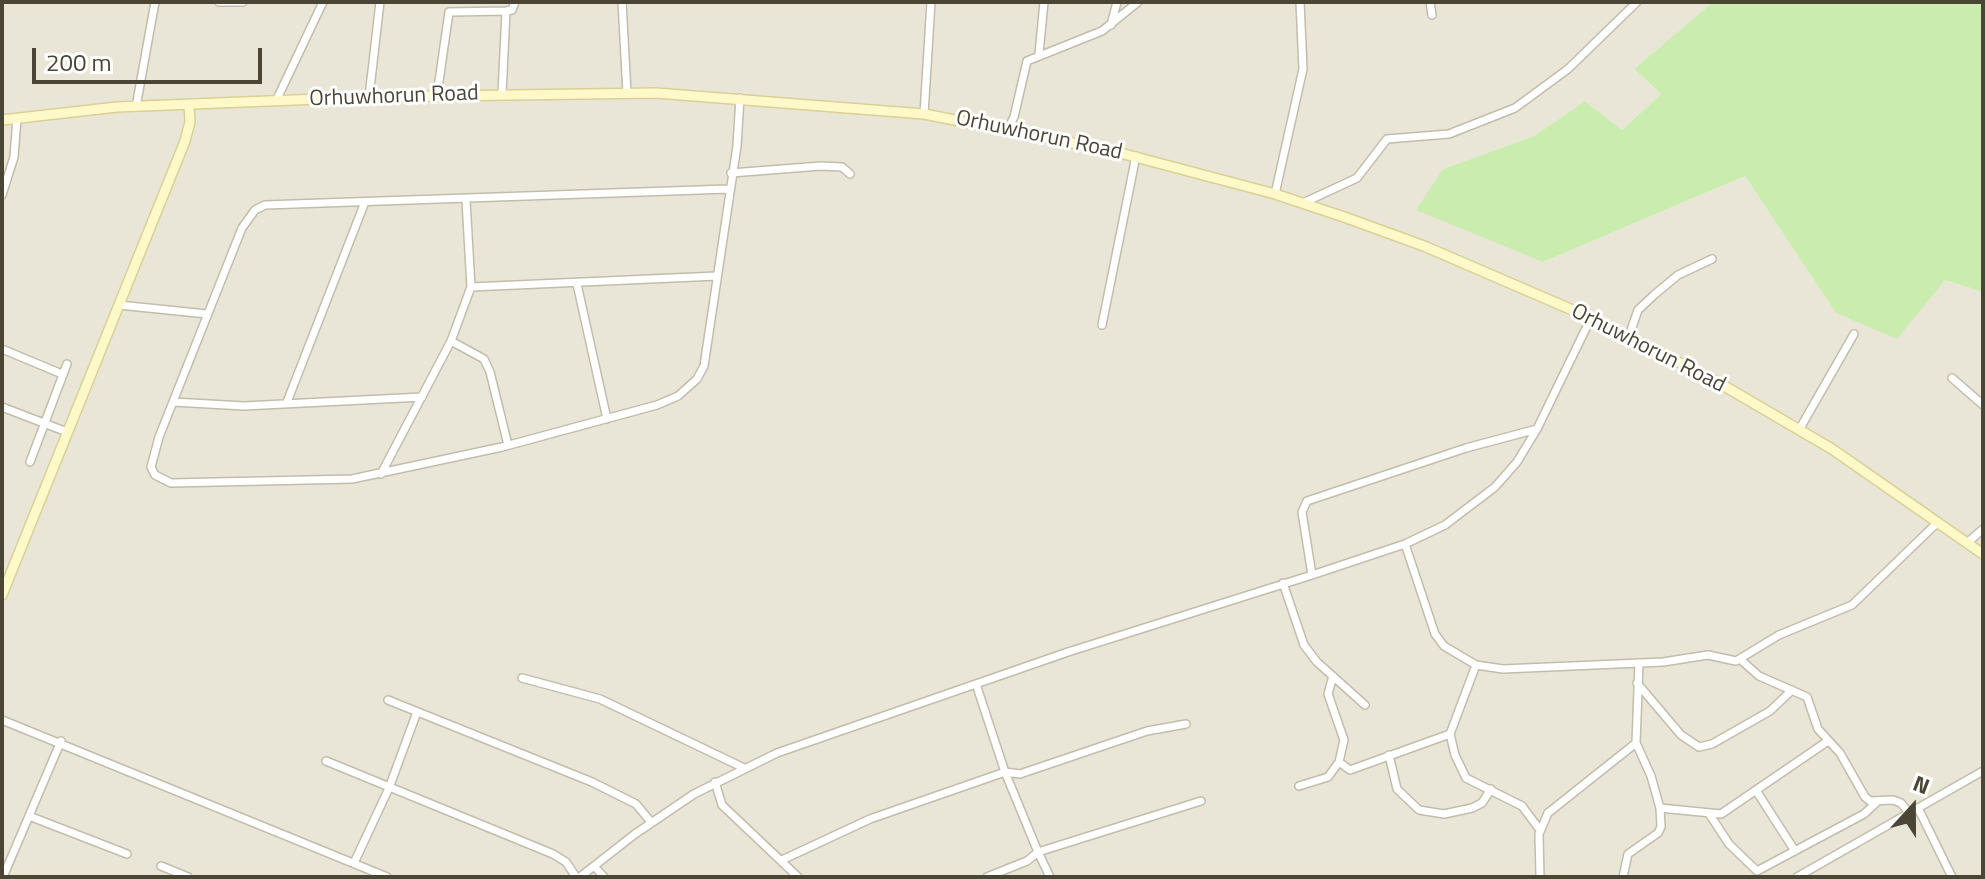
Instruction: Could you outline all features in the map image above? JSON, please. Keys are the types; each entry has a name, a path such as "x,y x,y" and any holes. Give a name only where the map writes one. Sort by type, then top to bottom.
{"street":[{"path":"136,107 155,2"},
{"path":"219,2 243,2"},
{"path":"276,101 323,2"},
{"path":"369,97 380,2"},
{"path":"437,95 449,12 506,11 512,10 515,2"},
{"path":"622,2 627,93"},
{"path":"924,114 931,2"},
{"path":"1039,54 1044,2"},
{"path":"1111,25 1117,2"},
{"path":"1008,129 1014,117 1024,67 1039,54 1111,25 1138,2"},
{"path":"1275,194 1303,69 1300,2"},
{"path":"1430,2 1432,15"},
{"path":"1303,203 1357,178 1387,139 1449,134 1515,108 1568,69 1637,2"},
{"path":"502,94 506,11"},
{"name":"Orhuwhorun Road","path":"2,120 136,107 437,95 627,93 740,98 924,114 1136,156 1275,194 1424,246 1591,318 1799,430 1983,554"},
{"path":"728,189 265,205 255,210 242,228 173,402 151,467 161,481 352,479 400,471 508,445 607,419 678,396 697,379 704,366 731,173 740,98"},
{"path":"2,595 185,141 190,122 189,105"},
{"path":"2,195 14,157 17,118"},
{"path":"1102,325 1136,156"},
{"path":"731,173 821,166 842,167 850,174"},
{"path":"381,474 451,341 471,287 466,200"},
{"path":"287,402 365,202"},
{"path":"1629,336 1638,310 1654,295 1678,275 1712,259"},
{"path":"471,287 717,276"},
{"path":"577,284 607,419"},
{"path":"119,305 207,314"},
{"path":"326,761 553,854 566,862 578,877 651,822 715,782 811,739 1405,544 1445,525 1495,487 1517,462 1537,429 1591,318"},
{"path":"1799,430 1854,334"},
{"path":"451,341 484,359 508,445"},
{"path":"2,349 62,374"},
{"path":"30,462 67,364"},
{"path":"1952,378 1983,405"},
{"path":"173,402 200,406 422,397"},
{"path":"2,407 67,432"},
{"path":"1312,575 1302,512 1307,501 1466,448 1537,429"},
{"path":"394,452 400,471"},
{"path":"1741,660 1779,635 1852,605 1938,522"},
{"path":"1967,543 1983,529"},
{"path":"1405,544 1435,634 1444,646 1476,665 1503,669 1639,663 1708,655 1741,660 1759,676 1792,690 1812,703 1814,721 1840,753 1865,797 1901,803 1909,813"},
{"path":"1283,583 1304,645 1365,705"},
{"path":"1623,877 1628,854 1660,830 1660,808 1636,743 1639,663"},
{"path":"1476,665 1450,734 1466,778 1522,806 1540,830"},
{"path":"1299,786 1328,777 1339,762 1344,740 1328,694 1333,676"},
{"path":"522,678 600,699 744,768"},
{"path":"1637,683 1681,735 1699,747 1712,744 1770,711 1792,690"},
{"path":"976,684 1005,772 1050,877"},
{"path":"388,700 592,782 636,804 651,822"},
{"path":"354,863 389,788 417,712"},
{"path":"2,720 61,741 387,877"},
{"path":"782,860 794,851 870,819 1005,772 1020,774 1147,731 1186,724"},
{"path":"1339,762 1350,770 1450,734"},
{"path":"3,877 61,741"},
{"path":"1660,808 1687,808 1710,815 1721,814 1828,741"},
{"path":"1540,877 1540,830 1548,813 1562,798 1636,743"},
{"path":"1389,755 1397,789 1419,810 1444,814 1472,808 1482,803 1491,789"},
{"path":"1797,877 1983,771"},
{"path":"715,782 722,805 798,877"},
{"path":"1757,792 1795,851"},
{"path":"987,877 1027,861 1038,852 1201,801"},
{"path":"1710,815 1729,844 1757,871 1864,814 1878,801"},
{"path":"1918,808 1952,877"},
{"path":"29,816 127,854"},
{"path":"161,866 188,877"},
{"path":"594,866 604,877"}],"shaded area":[{"path":"2,2 1713,2 1634,69 1661,94 1622,130 1585,101 1534,136 1443,169 1543,262 1745,176 1836,313 1945,280 1983,292 1983,877 2,877"}],"green space":[{"path":"1713,2 1983,2 1983,292 1945,280 1897,339 1836,313 1745,176 1543,262 1416,210 1443,169 1534,136 1585,101 1622,130 1661,94 1634,69"}]}
